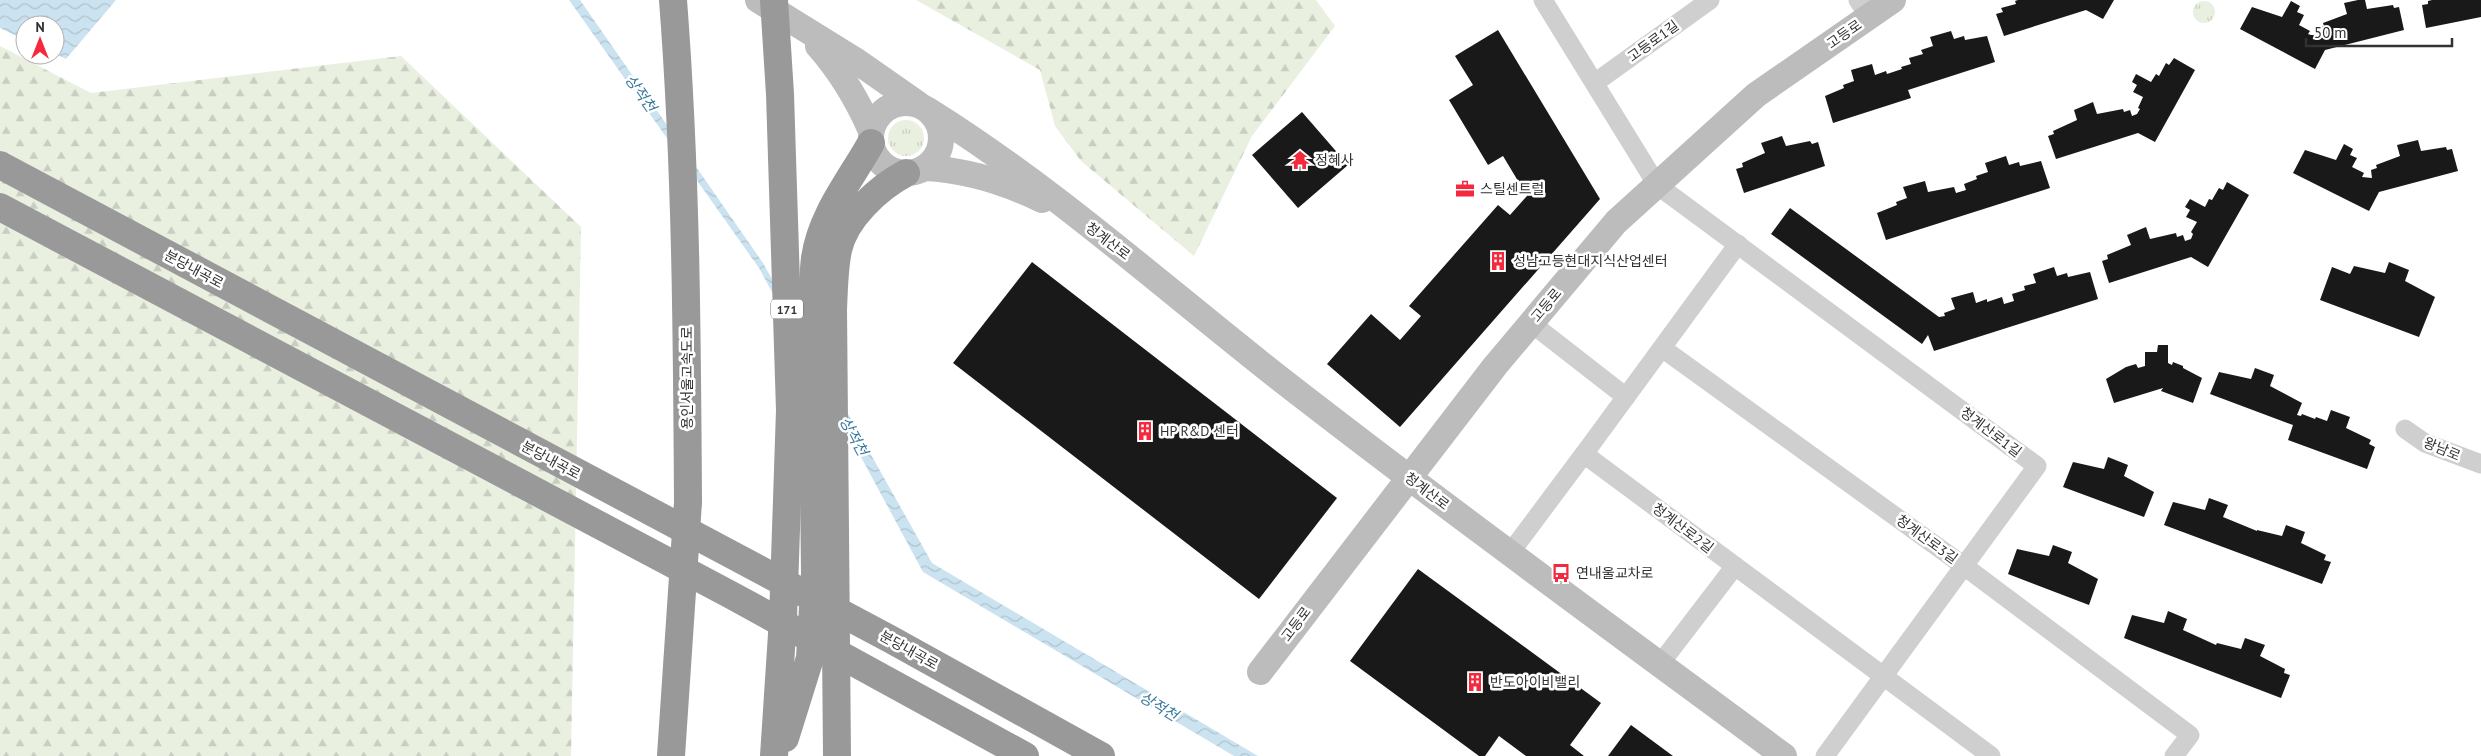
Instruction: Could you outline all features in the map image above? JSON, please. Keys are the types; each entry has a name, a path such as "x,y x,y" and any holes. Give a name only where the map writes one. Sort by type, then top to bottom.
{"highway":[{"name":"용인서울고속도로","path":"671,756 688,502 687,265 681,100 673,0"},
{"name":"171","path":"774,756 783,619 790,410 780,94 782,10"},
{"path":"837,756 822,309 815,257 832,208 871,137"},
{"name":"분당내곡로","path":"0,165 890,639 1101,756"},
{"path":"774,756 782,746 810,658 816,574 822,309 838,250 847,227 878,192 915,171"},
{"path":"0,207 731,595 1025,756"}],"main road":[{"name":"청계산로","path":"758,0 782,10 1033,180 1076,217 1171,289 1273,373 1407,477 1784,756"},
{"name":"고등로","path":"1260,672 1407,477 1531,323 1616,222 1756,95 1864,8 1893,0"},
{"name":"청계산로","path":"782,10 831,60 855,96 871,137"},
{"path":"906,102 923,107 938,124 942,140 934,161 915,171 890,169 883,164 873,151 871,137 876,120 884,110 894,105 906,102"},
{"name":"청계산로","path":"915,171 948,169 982,176 1037,198 1076,217"}],"street":[{"path":"1543,0 1596,82 1658,185"},
{"name":"고등로1길","path":"1596,82 1710,0"},
{"name":"청계산로1길","path":"1658,185 2037,466 1826,756"},
{"path":"1510,553 1738,244"},
{"path":"1531,323 1626,397"},
{"name":"청계산로3길","path":"1662,348 1964,566 2190,735 2174,756"},
{"name":"왕남로","path":"2405,429 2425,443 2481,464"},
{"name":"청계산로2길","path":"1584,454 1991,756"},
{"path":"1660,664 1734,566"}],"green space":[{"path":"916,0 1316,0 1335,26 1252,136 1194,256 1081,161 1055,126 1040,70"},
{"path":"2204,1 2214,8 2215,12 2208,22 2204,23 2194,16 2193,12 2200,2"},
{"path":"0,46 15,54 15,65 37,65 91,93 401,56 581,227 571,756 0,756"},
{"path":"906,120 918,126 924,138 918,150 906,156 894,150 888,138 894,126"}],"water":[{"path":"0,0 116,0 66,59 65,15 15,15 15,35 0,28"},
{"name":"상적천","path":"569,0 580,0 763,263 932,563 1258,756 1234,756 923,572 759,268"}],"building":[{"path":"2114,0 2103,19 2086,10 2004,36 1996,14 2003,12 2001,8 2016,4 2015,1"},
{"path":"2365,0 2367,9 2393,5 2394,8 2399,7 2404,30 2325,50 2315,69 2240,29 2252,7 2282,17 2291,1 2300,6 2297,12 2304,15 2299,25 2310,31 2308,34 2319,35 2317,27 2324,26 2323,23 2347,14 2344,3"},
{"path":"2481,0 2481,17 2426,28 2422,5 2428,4 2428,1"},
{"name":"성남고등현대지식산업센터","path":"1498,30 1600,199 1400,427 1327,364 1371,314 1400,340 1421,316 1409,306 1498,205 1510,215 1527,196 1503,156 1488,165 1449,100 1473,85 1455,56"},
{"path":"1951,31 1954,39 1964,36 1965,40 1987,36 1995,62 1908,90 1911,98 1833,123 1825,96 1844,88 1843,85 1854,81 1851,70 1872,64 1875,75 1886,71 1887,74 1902,69 1901,67 1911,64 1909,58 1923,54 1921,50 1933,46 1930,37"},
{"path":"2174,58 2195,70 2155,142 2138,133 2056,159 2048,136 2054,134 2053,131 2077,120 2074,110 2093,102 2097,114 2123,109 2124,112 2130,110 2132,116 2137,114 2143,97 2133,92 2137,85 2132,82 2136,74 2151,82 2156,74 2159,76 2166,63 2169,65"},
{"name":"정혜사","path":"1302,112 1348,165 1298,208 1252,155"},
{"path":"1782,136 1786,146 1810,141 1812,144 1818,142 1825,166 1744,193 1736,169 1743,167 1742,163 1765,153 1761,143"},
{"path":"2418,140 2421,151 2446,147 2447,150 2452,149 2458,171 2379,192 2369,211 2293,173 2305,150 2336,160 2344,144 2353,149 2350,155 2357,158 2352,167 2364,173 2362,177 2372,178 2371,170 2377,168 2376,165 2400,156 2397,145"},
{"path":"2006,156 2009,165 2019,162 2020,166 2041,161 2050,188 1886,240 1877,213 1897,205 1896,202 1907,198 1903,187 1925,181 1928,192 1954,187 1956,193 1966,190 1964,184 1977,179 1976,176 1988,172 1985,163"},
{"path":"2227,182 2249,195 2208,267 2191,257 2109,283 2102,261 2108,259 2107,255 2131,245 2127,235 2146,227 2150,239 2176,233 2177,237 2183,235 2185,241 2191,239 2193,234 2191,232 2197,222 2186,217 2190,210 2185,207 2190,199 2205,207 2209,199 2212,200 2219,188 2223,190"},
{"path":"1790,208 1939,317 1945,316 1944,313 1955,309 1951,298 1973,292 1976,303 2002,297 2004,304 2014,301 2012,294 2025,290 2024,286 2036,283 2033,274 2054,267 2057,276 2067,273 2068,277 2090,272 2098,299 1934,351 1928,335 1922,344 1771,234"},
{"name":"HP R&D 센터","path":"1032,262 1337,498 1259,599 953,363"},
{"path":"2389,262 2409,270 2405,281 2435,297 2419,337 2320,300 2332,267 2350,274 2354,266 2385,273"},
{"path":"2158,345 2168,345 2168,363 2172,365 2173,362 2183,366 2183,368 2202,378 2193,403 2161,391 2163,388 2114,403 2106,379 2126,367 2136,364 2138,368 2145,366 2145,352 2157,352"},
{"path":"2255,368 2274,375 2270,386 2302,403 2297,415 2301,416 2302,414 2327,421 2331,410 2350,417 2346,428 2371,440 2369,444 2375,447 2367,469 2288,440 2293,425 2210,394 2219,372 2251,379"},
{"path":"2108,457 2128,465 2124,476 2154,492 2144,517 2063,487 2073,462 2104,469"},
{"path":"2209,498 2228,505 2223,517 2257,531 2282,536 2286,525 2305,532 2301,543 2326,555 2324,560 2331,562 2322,584 2164,525 2173,502 2205,510"},
{"path":"2053,545 2072,552 2068,563 2098,579 2089,605 2008,574 2017,549 2049,556"},
{"name":"반도아이비밸리","path":"1418,569 1601,703 1570,745 1584,756 1526,756 1499,736 1485,756 1479,756 1350,661"},
{"path":"2168,611 2187,619 2183,630 2216,645 2217,643 2241,649 2245,638 2265,645 2260,656 2285,669 2284,673 2290,675 2281,698 2124,638 2132,615 2164,623"},
{"path":"1631,725 1673,756 1608,756"}],"place":[{"name":"정혜사","path":"1300,160"},
{"name":"스틸센트럴","path":"1465,189"},
{"name":"성남고등현대지식산업센터","path":"1498,261"},
{"name":"HP R&D 센터","path":"1145,431"},
{"name":"연내울교차로","path":"1561,573"},
{"name":"반도아이비밸리","path":"1475,682"}]}
